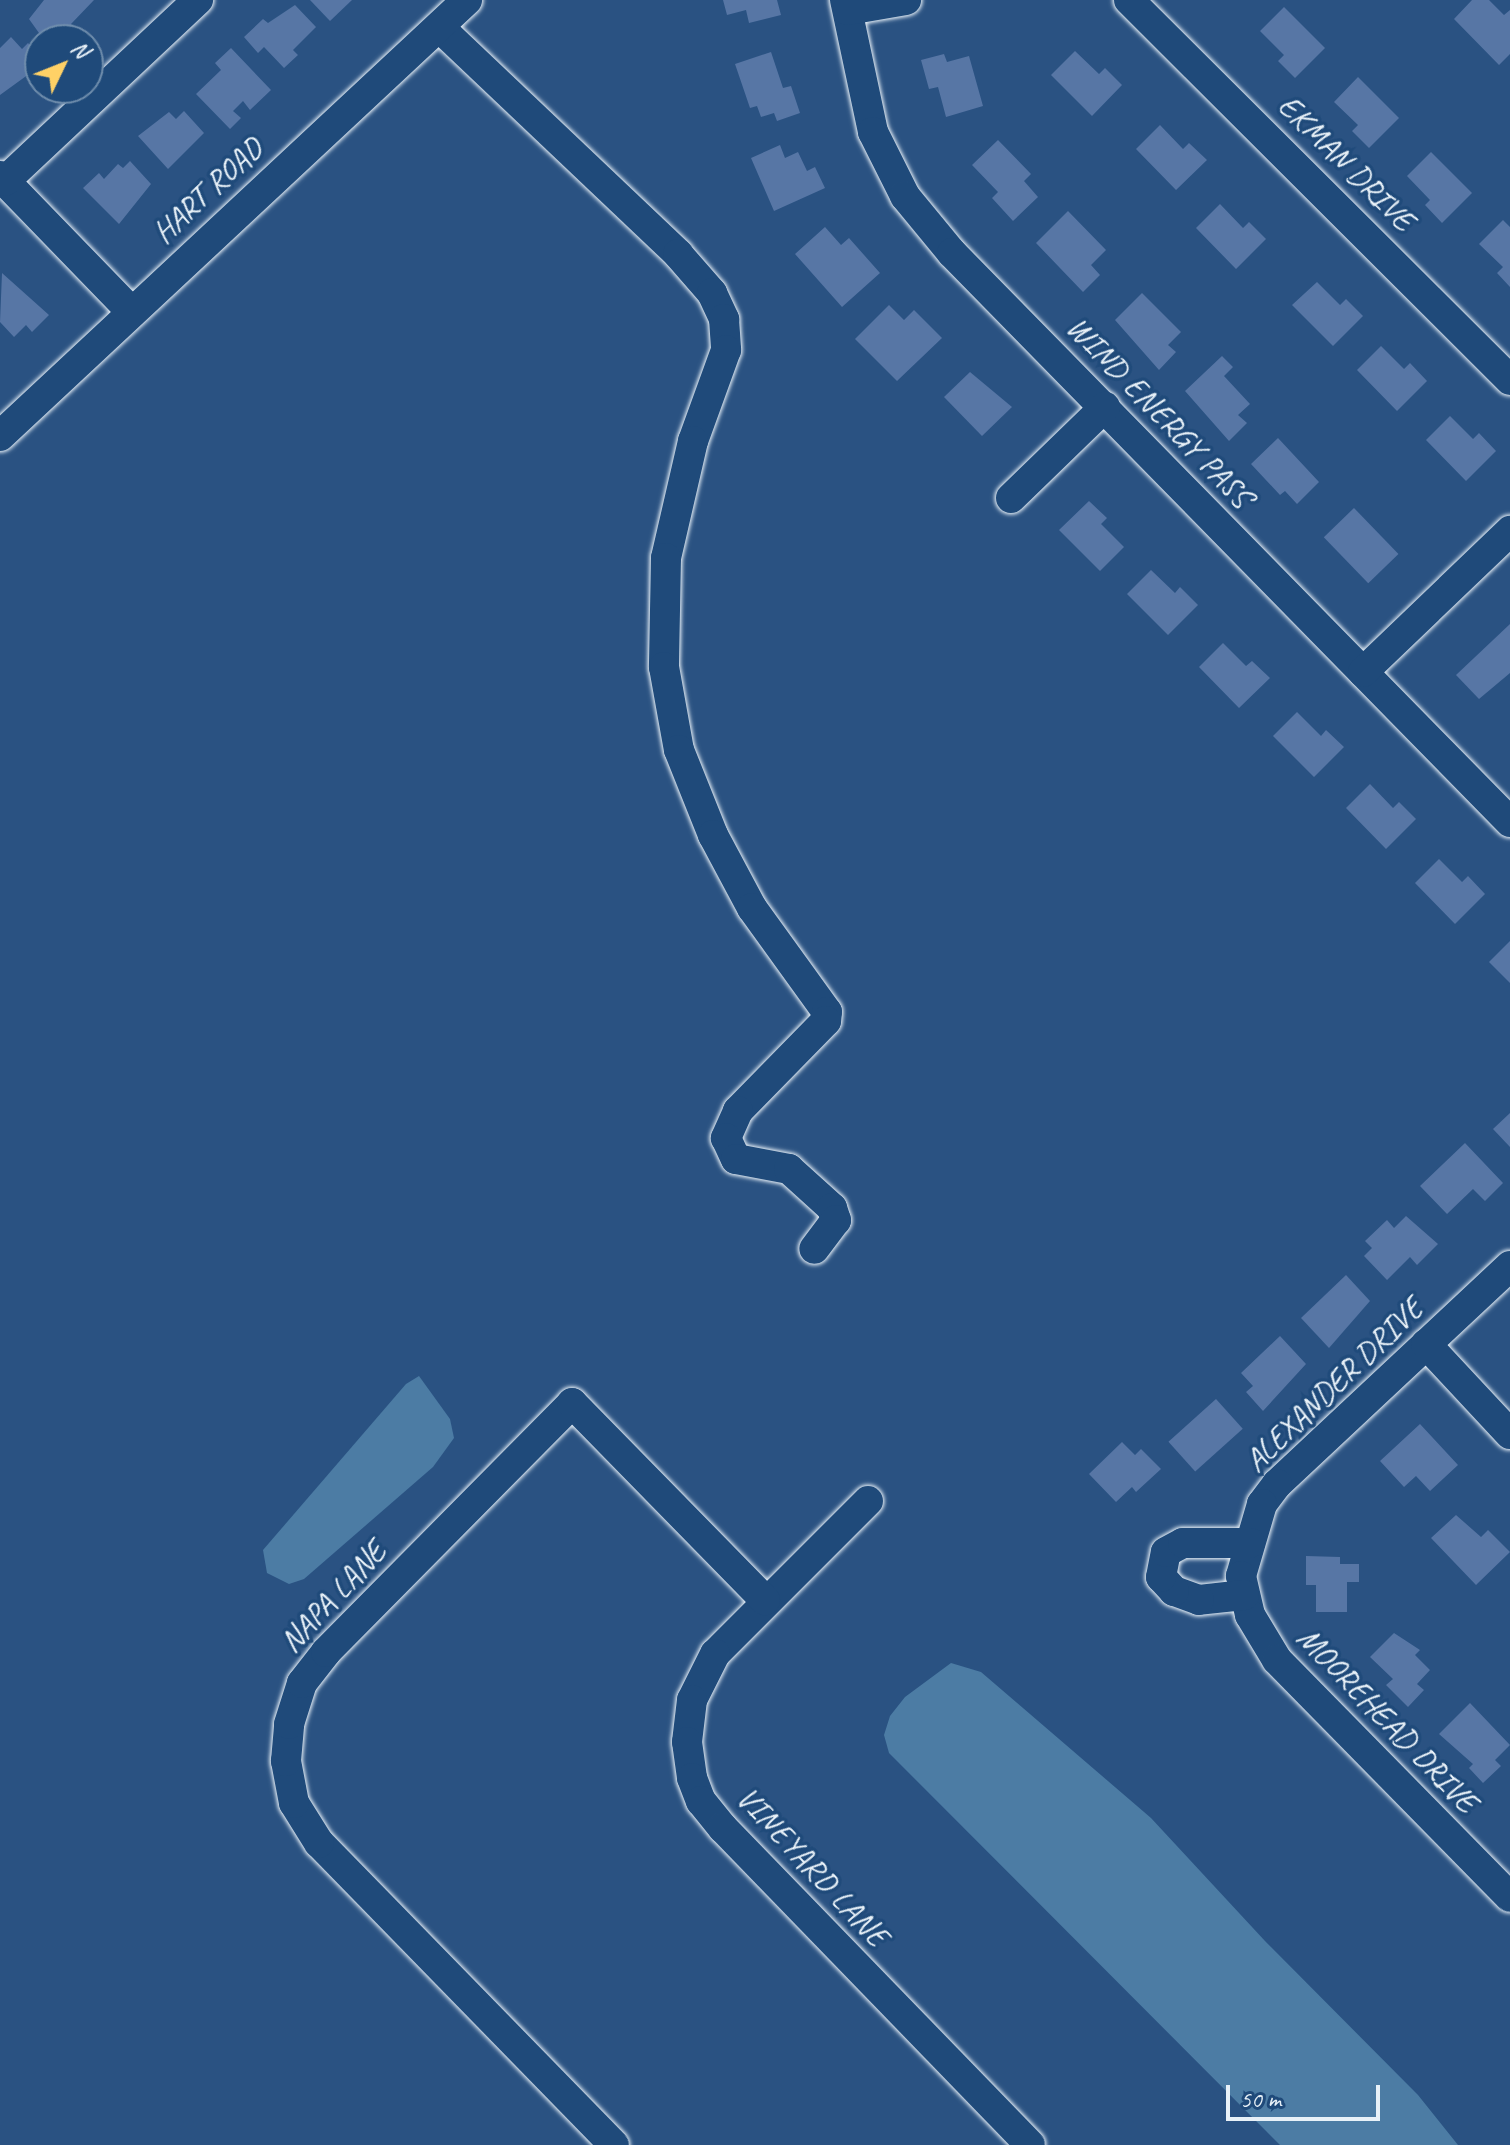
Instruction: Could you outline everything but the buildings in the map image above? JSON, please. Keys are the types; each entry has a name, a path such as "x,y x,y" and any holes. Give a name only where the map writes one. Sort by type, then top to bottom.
{"street":[{"path":"131,311 2,178 198,0"},
{"name":"HART ROAD","path":"0,436 467,0"},
{"path":"846,5 906,0"},
{"name":"EKMAN DRIVE","path":"1129,0 1510,380"},
{"name":"WIND ENERGY PASS","path":"846,5 873,132 905,196 952,253 1510,822"},
{"path":"439,27 678,254 712,293 724,319 726,350 693,441 666,558 664,667 679,750 713,835 752,908 827,1012 826,1021 738,1111 726,1138 736,1159 789,1169 832,1208 836,1220 814,1249"},
{"path":"1011,498 1105,407"},
{"path":"1363,672 1510,531"},
{"name":"ALEXANDER DRIVE","path":"1242,1586 1250,1543 1262,1504 1277,1484 1510,1266"},
{"path":"1426,1344 1510,1434"},
{"name":"NAPA LANE","path":"614,2145 319,1843 294,1803 286,1761 289,1724 302,1683 326,1652 572,1403 765,1600"},
{"name":"VINEYARD LANE","path":"868,1501 765,1600 715,1654 692,1700 687,1742 701,1801 1030,2145"},
{"path":"1242,1586 1199,1600 1174,1591 1161,1577 1166,1552 1183,1543 1250,1543"},
{"name":"MOOREHEAD DRIVE","path":"1242,1586 1261,1641 1306,1694 1510,1897"}],"water":[{"path":"419,1376 450,1419 454,1438 433,1467 304,1579 289,1584 267,1573 263,1550 406,1384"},
{"path":"951,1663 981,1672 1151,1818 1265,1941 1418,2095 1458,2145 1280,2145 889,1753 884,1735 890,1716 905,1697"}]}
